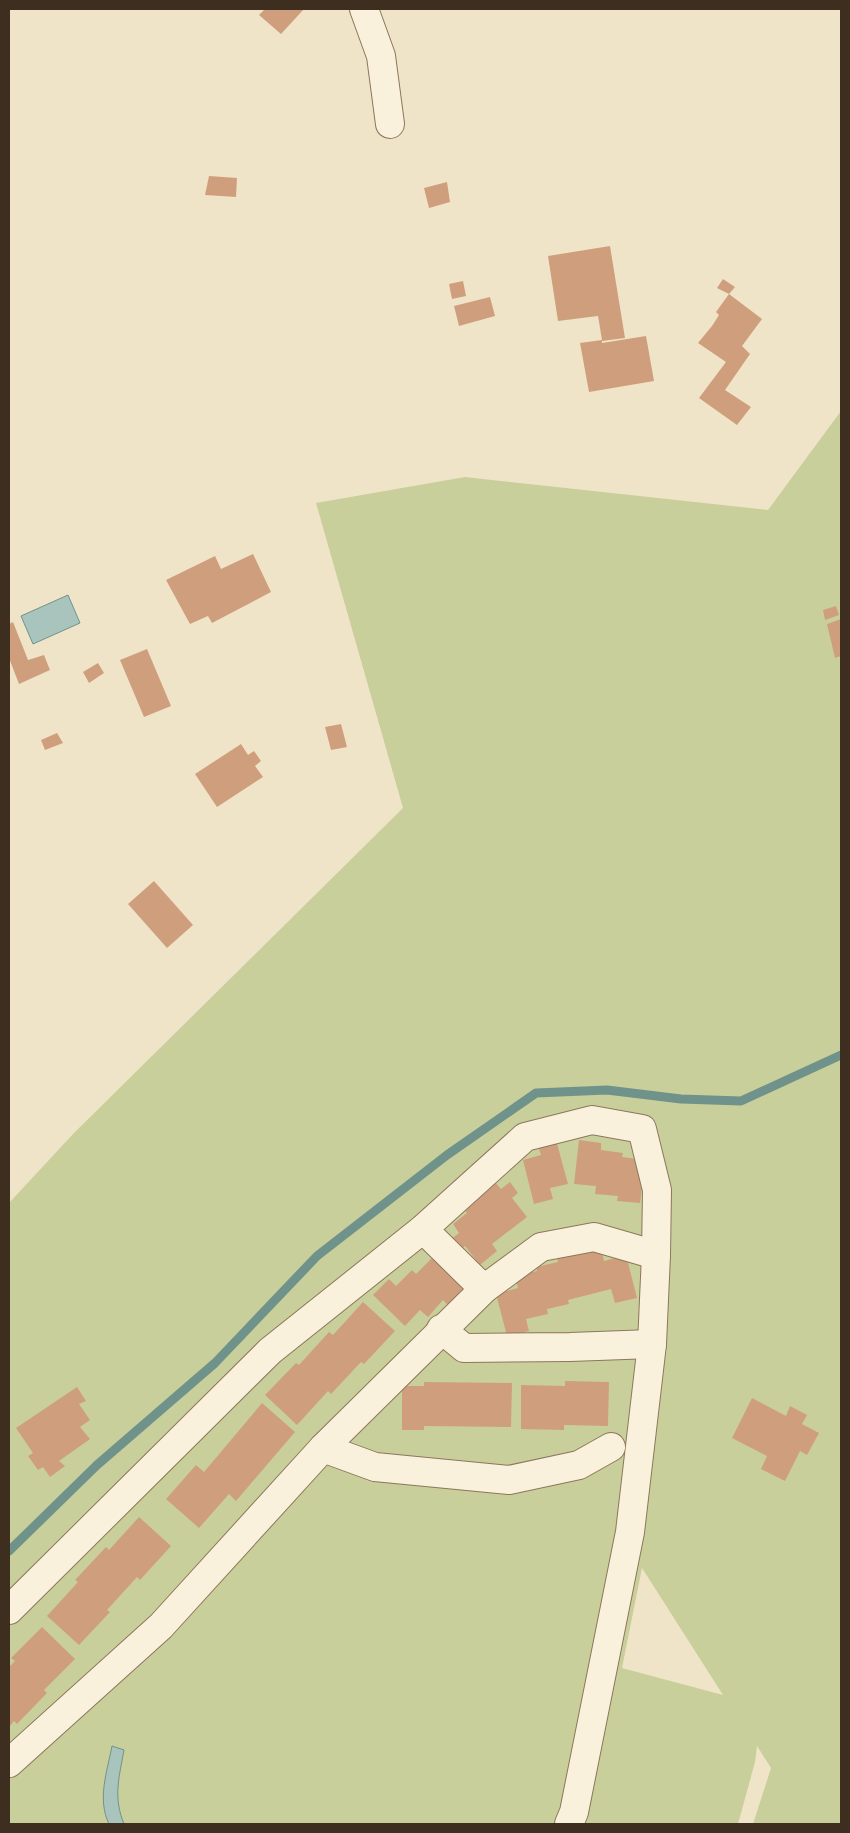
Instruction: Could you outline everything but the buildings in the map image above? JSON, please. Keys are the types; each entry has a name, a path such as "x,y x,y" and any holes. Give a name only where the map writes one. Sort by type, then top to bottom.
{"lane":[{"path":"364,9 381,56 390,124"},
{"path":"9,1610 270,1351 423,1229 525,1136 592,1120 642,1129 657,1190 652,1344 630,1532 574,1812 569,1824"},
{"path":"423,1229 484,1289"},
{"path":"9,1763 161,1626 323,1448 441,1329 484,1289 541,1247 550,1245 594,1237 656,1255"},
{"path":"441,1329 464,1348 652,1344"},
{"path":"323,1448 375,1467 508,1480 579,1465 611,1447"}],"green space":[{"path":"841,411 841,1824 753,1824 771,1768 757,1746 755,1762 738,1824 9,1824 9,1203 74,1133 403,808 316,503 465,477 768,510","holes":["642,1568 723,1695 622,1668"]}],"water":[{"path":"68,595 80,623 33,644 21,616"},
{"path":"112,1746 124,1750 118,1796 124,1824 109,1824 105,1815 104,1785"}],"waterway":[{"path":"9,1551 97,1465 215,1363 317,1256 447,1155 536,1093 607,1090 681,1099 741,1101 841,1055"}]}
